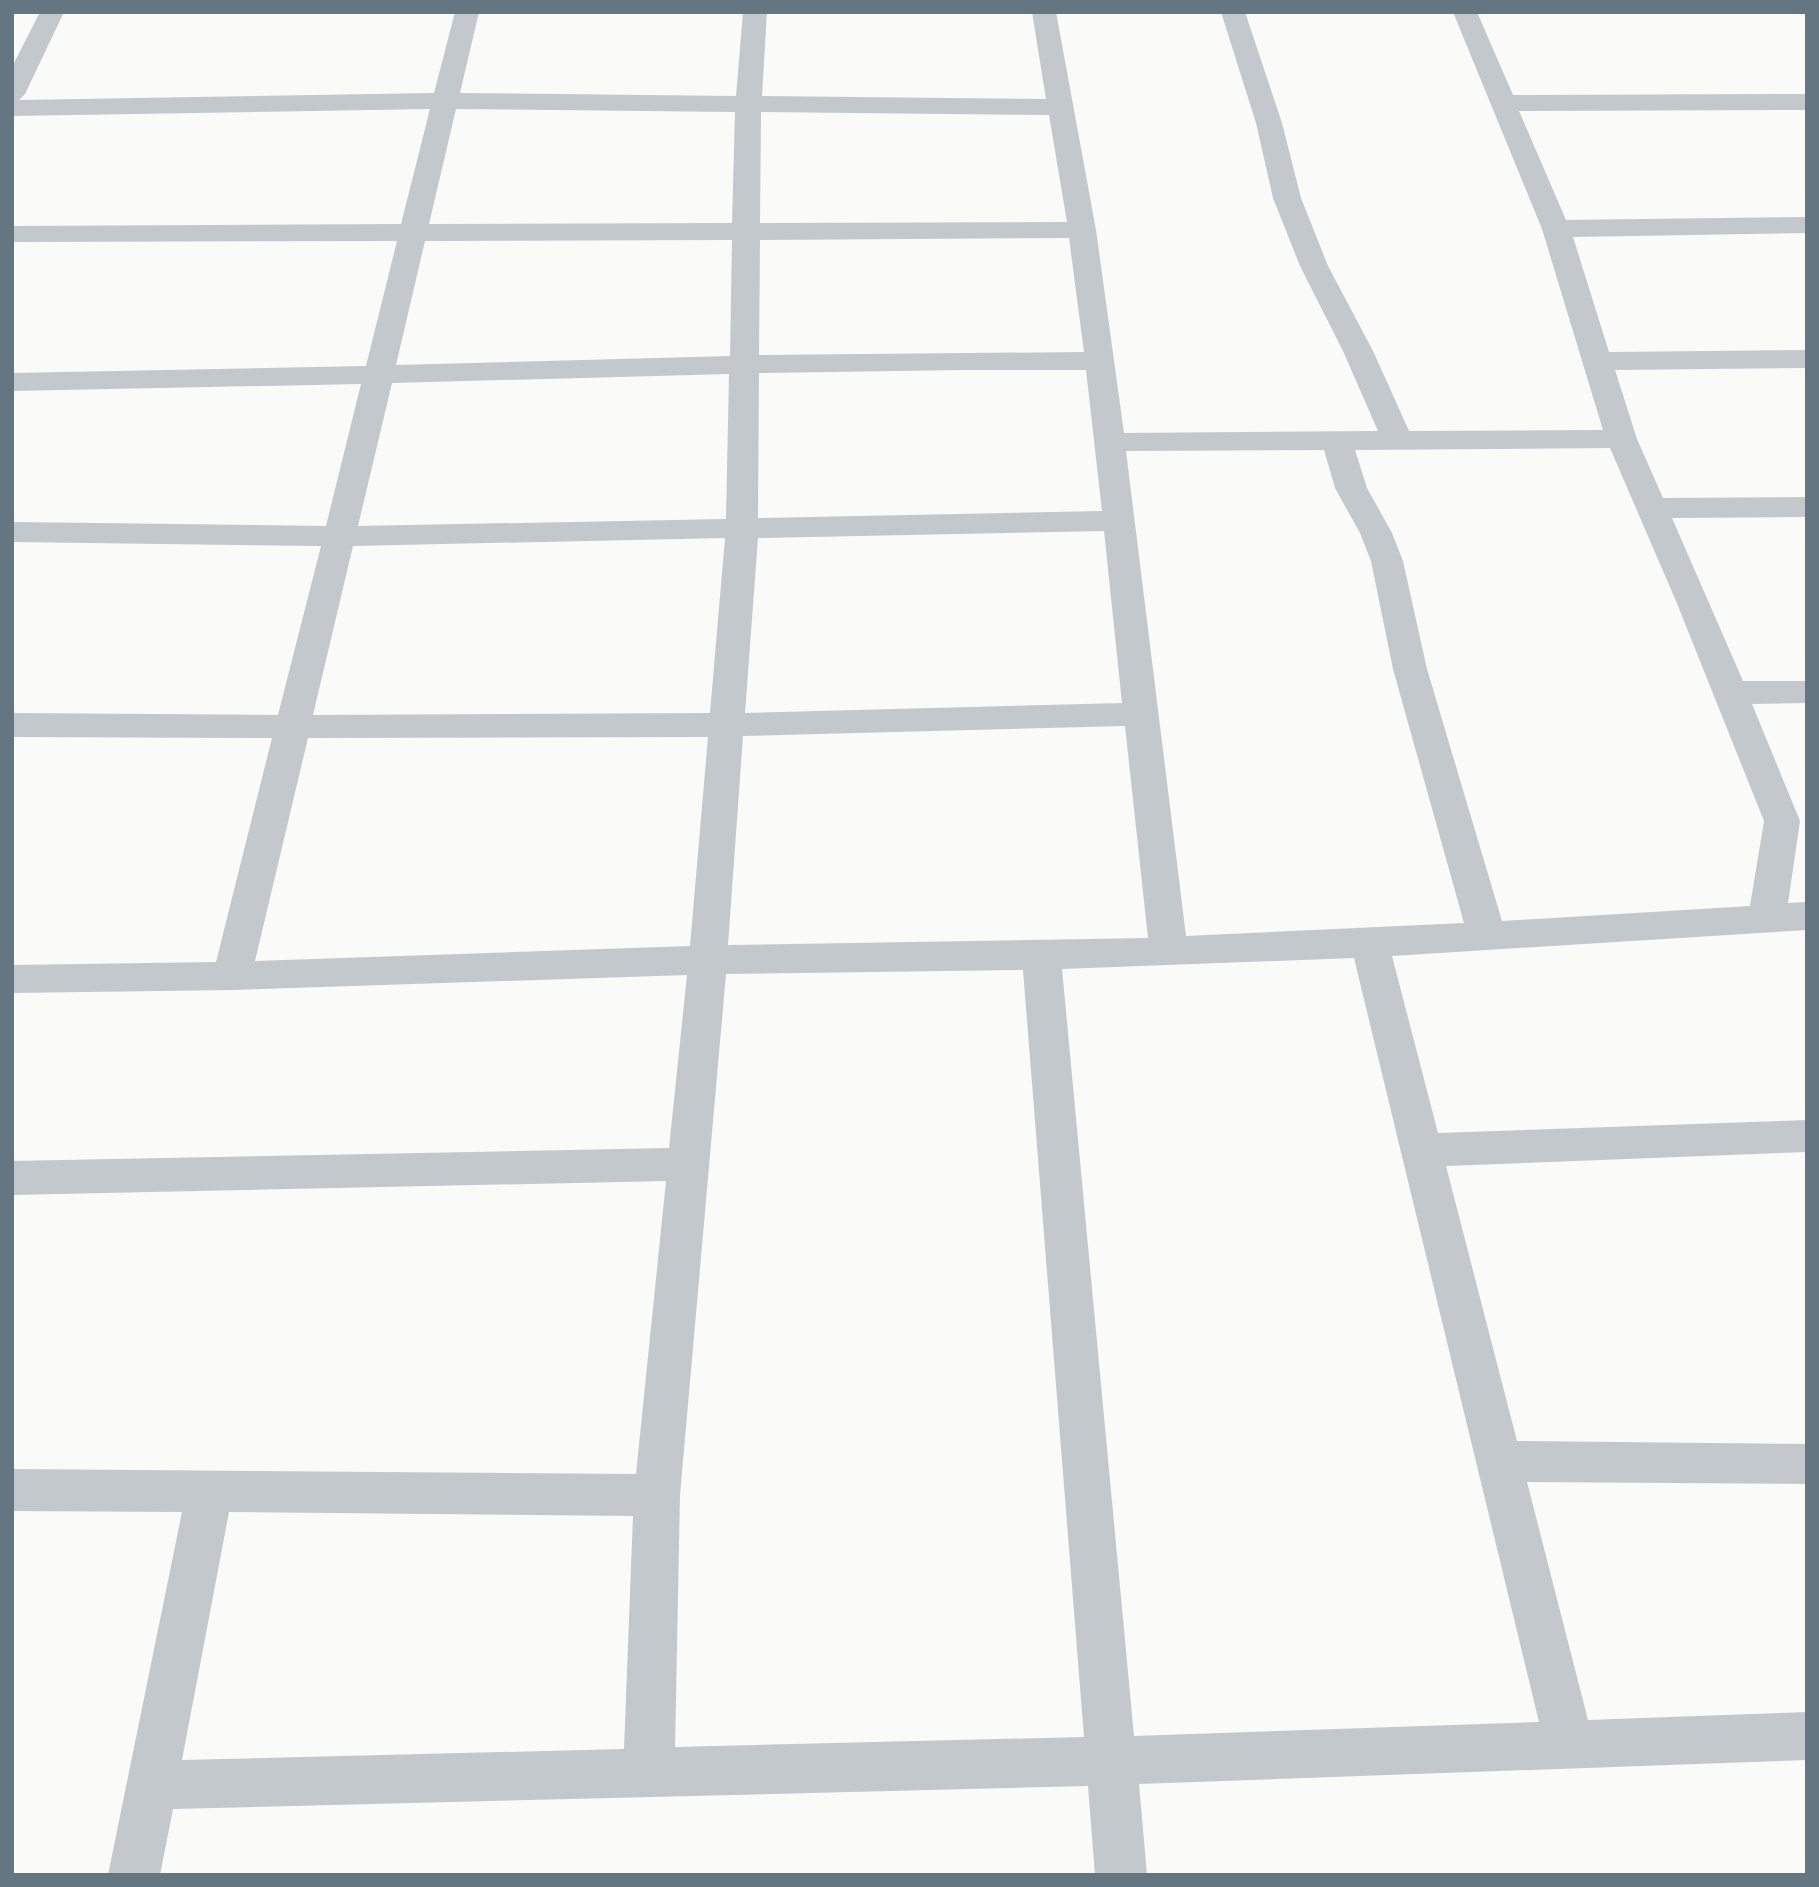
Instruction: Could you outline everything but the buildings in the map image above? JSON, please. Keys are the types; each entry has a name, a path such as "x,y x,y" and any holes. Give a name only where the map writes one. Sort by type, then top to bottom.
{"street":[{"path":"12,94 52,12"},
{"path":"232,976 337,536 467,12"},
{"path":"649,1772 657,1495 708,960 742,531 748,105 755,12"},
{"path":"1044,12 1082,230 1110,442 1139,714 1169,950"},
{"path":"1233,12 1269,123 1287,198 1305,243 1397,438"},
{"path":"1465,12 1556,229 1621,439 1730,693 1795,829 1767,918"},
{"path":"12,108 251,100 1060,107"},
{"path":"1502,103 1807,102"},
{"path":"1556,229 1807,225"},
{"path":"12,234 1082,230"},
{"path":"1595,360 1807,359"},
{"path":"12,382 377,375 746,362 1099,361"},
{"path":"1110,442 1397,438 1621,439"},
{"path":"1335,440 1351,488 1376,533 1387,561 1410,669 1487,935"},
{"path":"1650,508 1807,507"},
{"path":"12,532 337,536 742,531 1119,521"},
{"path":"1730,693 1807,692"},
{"path":"12,725 293,728 725,726 1139,714"},
{"path":"12,979 232,976 708,960 1041,956 1370,943 1807,916"},
{"path":"1370,943 1569,1743"},
{"path":"1041,956 1121,1875"},
{"path":"1423,1150 1807,1136"},
{"path":"12,1178 687,1164"},
{"path":"1500,1461 1807,1464"},
{"path":"12,1490 657,1495"},
{"path":"134,1875 154,1785 209,1493"},
{"path":"154,1785 1111,1761 1807,1736"}]}
